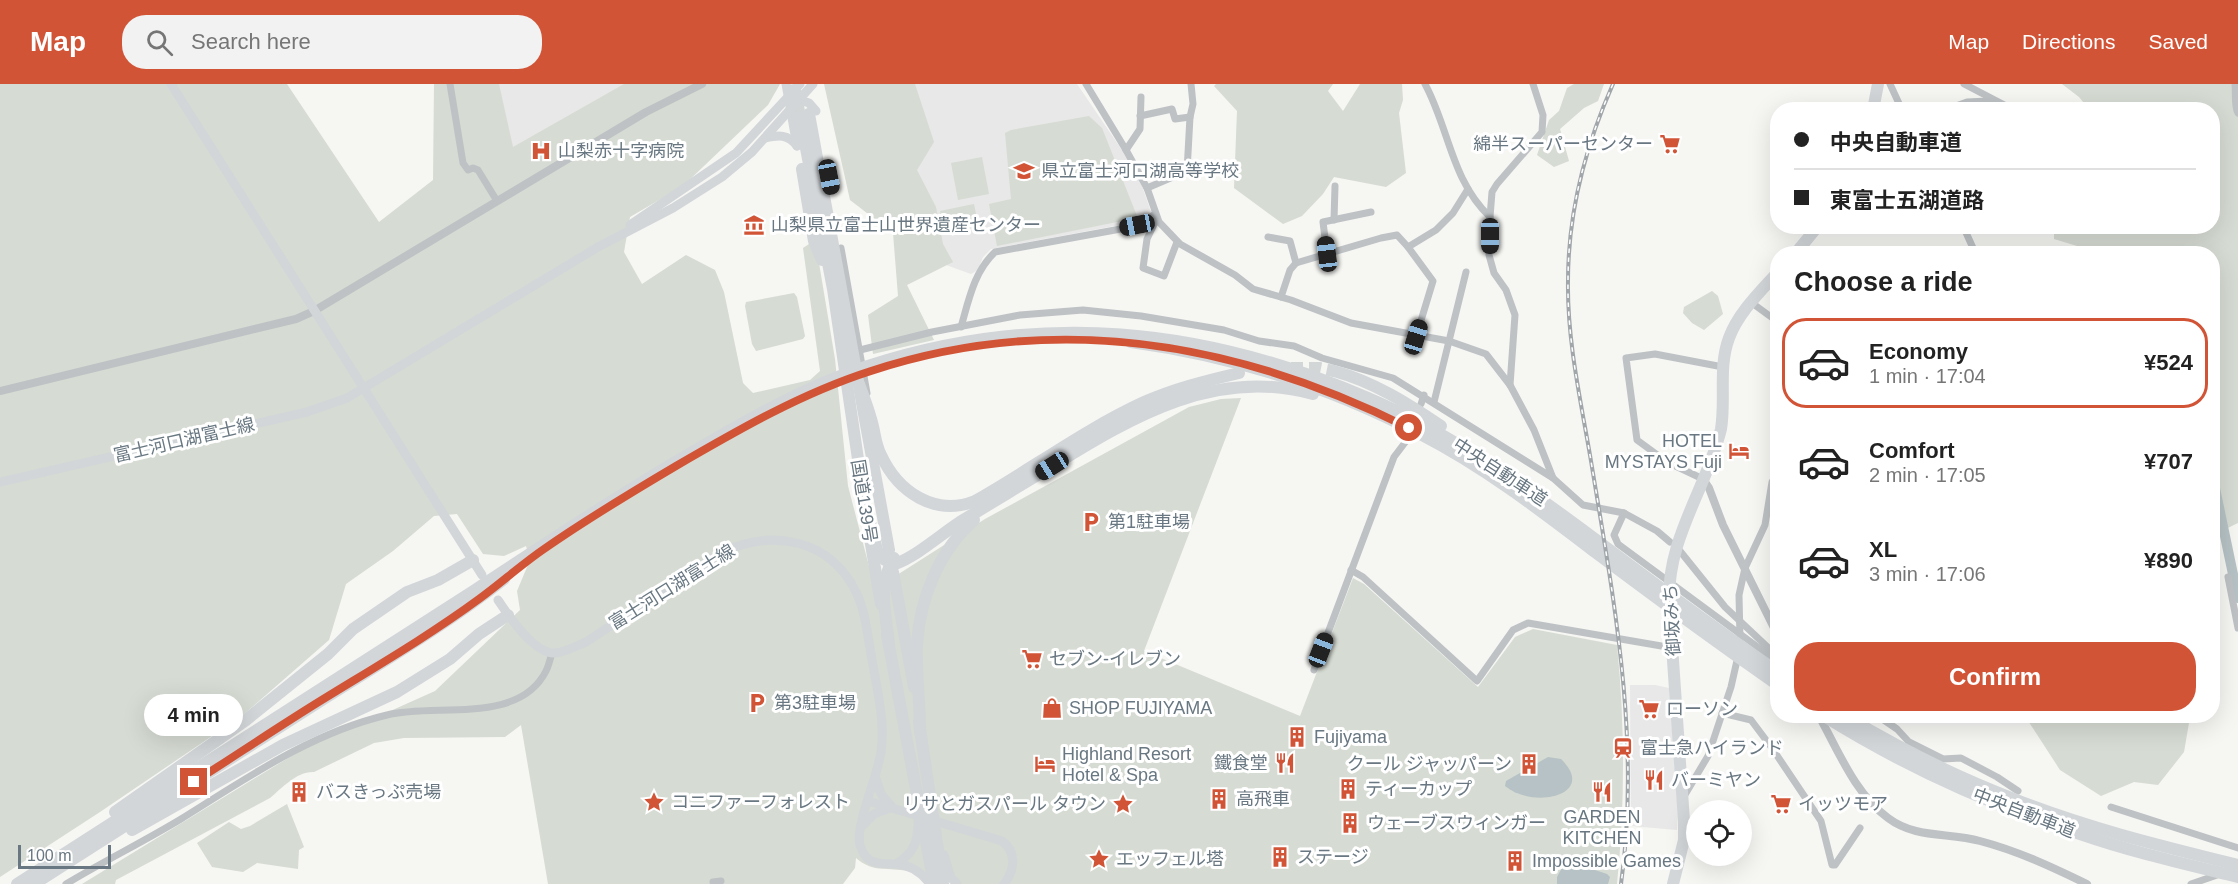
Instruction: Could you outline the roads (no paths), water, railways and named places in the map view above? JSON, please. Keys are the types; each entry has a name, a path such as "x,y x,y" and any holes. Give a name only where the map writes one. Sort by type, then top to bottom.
{"highway":[{"path":"1875,102 1878,84"},
{"path":"804,113 841,248 838,289"},
{"name":"国道139号","path":"804,113 859,384 920,732 943,884"},
{"path":"798,146 814,241 838,289"},
{"path":"1802,246 1811,234"},
{"name":"御坂みち","path":"1673,884 1684,840 1669,583 1675,546 1704,479 1721,429 1723,367 1729,338 1743,312 1770,282"},
{"name":"国道139号","path":"838,289 862,491 932,884"},
{"name":"中央自動車道","path":"403,643 480,598 546,547 620,500 730,434 840,380 867,369 964,343 1030,334 1110,333 1156,336 1239,352 1304,372 1400,412 1488,462 1770,666"},
{"name":"中央自動車道","path":"867,369 1003,341 1065,338 1127,341 1235,361 1275,373 1363,407 1424,436 1523,498 1770,679"},
{"path":"1334,371 1372,383 1405,402 1513,473 1560,512"},
{"path":"862,491 877,550 885,561 899,562 1112,418 1185,387 1239,373"},
{"path":"859,384 881,454 890,471 917,498 935,505 952,507 990,499 1134,419 1175,402 1221,390 1263,386 1300,390 1349,406 1424,436"},
{"path":"920,732 917,644 927,592 951,546 990,499"},
{"path":"33,879 93,828 246,720 328,654 353,629 407,592 438,580 473,560"},
{"path":"889,645 883,588 891,562"},
{"path":"95,845 111,842 283,745 397,692 450,659 479,634 508,615"},
{"path":"17,884 33,879 95,845 323,699 403,643"},
{"path":"33,879 403,643"},
{"name":"中央自動車道","path":"1850,723 1949,784 2034,819 2151,856 2238,877"},
{"name":"中央自動車道","path":"1852,723 1922,758 2010,797 2091,826 2237,866"}],"main road":[{"path":"171,84 482,574"},
{"path":"786,84 789,97 804,113"},
{"path":"798,146 812,85 799,84"},
{"name":"富士河口湖富士線","path":"0,482 307,412 347,398 598,247 731,158 755,135 799,84"},
{"name":"富士河口湖富士線","path":"598,247 673,208 718,180 742,161 765,138 804,113 799,99 812,85"},
{"path":"789,97 808,103 804,113"},
{"path":"765,138 788,137 798,146"},
{"name":"富士河口湖富士線","path":"552,653 568,650 586,642 732,548 759,540 772,539 800,543 824,555 844,572 862,607 882,719 881,751 859,839 865,855 872,861 880,865 896,864 918,872 932,884"},
{"path":"498,600 534,644 552,653"},
{"path":"920,732 934,793 943,853 951,878 957,884"},
{"path":"896,864 911,853 918,839 913,776"},
{"path":"876,777 881,794 892,807"},
{"path":"868,801 992,837 1007,845 1012,853 1013,863 1004,884"},
{"path":"861,828 874,814 892,807"}],"street":[{"path":"450,84 463,163 468,170 473,168 478,170 497,201"},
{"path":"674,84 676,95"},
{"path":"0,391 296,319 676,95 702,84"},
{"path":"1086,84 1147,188 1156,216 1177,242 1235,275 1253,289 1351,323 1416,337 1449,341 1486,354 1510,385 1534,430 1553,478"},
{"path":"1147,188 1187,171 1190,117 1193,104 1191,84"},
{"path":"1425,84 1440,118 1450,153 1478,206 1490,217"},
{"path":"1510,385 1515,315 1506,290 1494,273 1489,255 1490,217 1492,192 1497,183 1542,132 1543,115 1533,84"},
{"path":"1890,84 1898,102"},
{"path":"1964,84 1976,87 2002,102"},
{"path":"2235,84 2238,114"},
{"path":"1126,150 1140,129 1141,97"},
{"path":"1967,102 1988,102"},
{"path":"1140,116 1172,109 1175,119 1190,117"},
{"path":"1334,220 1335,186"},
{"path":"1408,247 1436,230 1453,213 1468,189"},
{"path":"1327,254 1323,222 1371,212"},
{"path":"1156,216 1148,239 1143,268 1164,276 1177,242"},
{"path":"961,327 973,283 985,267 986,261 995,252 1137,225 1156,216"},
{"path":"1281,297 1290,270 1296,263 1381,238 1397,236 1433,281 1416,337"},
{"path":"1268,237 1290,241 1296,263"},
{"path":"841,248 871,418"},
{"path":"1434,402 1466,272"},
{"path":"1752,303 1770,315"},
{"path":"860,350 1020,315 1083,309 1224,330 1259,340 1294,346 1322,358 1394,378 1553,478 1584,505 1624,513 1657,531 1670,542"},
{"path":"1723,367 1655,354 1626,358 1637,440 1667,462 1704,479 1770,620"},
{"path":"1420,404 1424,395"},
{"path":"1314,670 1394,457 1410,436"},
{"path":"1683,798 1708,756 1737,666 1741,621 1739,595 1745,568 1765,525 1770,495"},
{"path":"1624,513 1614,535 1618,544 1770,656"},
{"path":"1680,550 1725,607 1770,649"},
{"path":"1350,570 1363,577 1477,681 1513,630 1528,623 1673,648"},
{"path":"2228,577 2238,628"},
{"path":"66,884 276,760 338,729 390,714 505,704 531,690 546,671 552,653"},
{"path":"1722,713 1751,720 1772,748 1821,821 1832,865 1835,865 1860,828"},
{"path":"1823,723 1868,799 1887,818 1924,834 1952,836 1998,846 2027,856 2087,884"},
{"path":"1888,723 1909,742 1943,759 1961,758 2018,791"},
{"path":"2111,807 2238,848"},
{"path":"154,824 159,831"},
{"path":"2191,884 2237,866"}],"waterway":[{"path":"2220,512 2238,598"}],"tunnel":[{"path":"794,84 800,117"},
{"path":"1291,368 1319,368 1334,371"}],"railway":[{"path":"1613,84 1594,132 1580,180 1571,230 1568,304 1572,349 1608,566 1622,671 1628,777 1621,884"}],"place":[{"name":"綿半スーパーセンター","path":"1670,144"},
{"name":"山梨赤十字病院","path":"541,151"},
{"name":"県立富士河口湖高等学校","path":"1024,171"},
{"name":"山梨県立富士山世界遺産センター","path":"754,225"},
{"name":"HOTEL MYSTAYS Fuji","path":"1739,451"},
{"name":"第1駐車場","path":"1091,522"},
{"name":"セブン-イレブン","path":"1032,659"},
{"name":"第3駐車場","path":"757,703"},
{"name":"SHOP FUJIYAMA","path":"1052,708"},
{"name":"ローソン","path":"1649,709"},
{"name":"Fujiyama","path":"1297,737"},
{"name":"富士急ハイランド","path":"1623,748"},
{"name":"鐵食堂","path":"1285,763"},
{"name":"Highland Resort Hotel & Spa","path":"1045,764"},
{"name":"クール ジャッパーン","path":"1529,764"},
{"name":"バーミヤン","path":"1654,780"},
{"name":"ティーカップ","path":"1348,789"},
{"name":"バスきっぷ売場","path":"299,792"},
{"name":"GARDEN KITCHEN","path":"1602,792"},
{"name":"高飛車","path":"1219,799"},
{"name":"コニファーフォレスト","path":"654,802"},
{"name":"リサとガスパール タウン","path":"1123,804"},
{"name":"イッツモア","path":"1781,804"},
{"name":"ウェーブスウィンガー","path":"1350,823"},
{"name":"ステージ","path":"1280,857"},
{"name":"エッフェル塔","path":"1099,859"},
{"name":"Impossible Games","path":"1515,861"}]}
